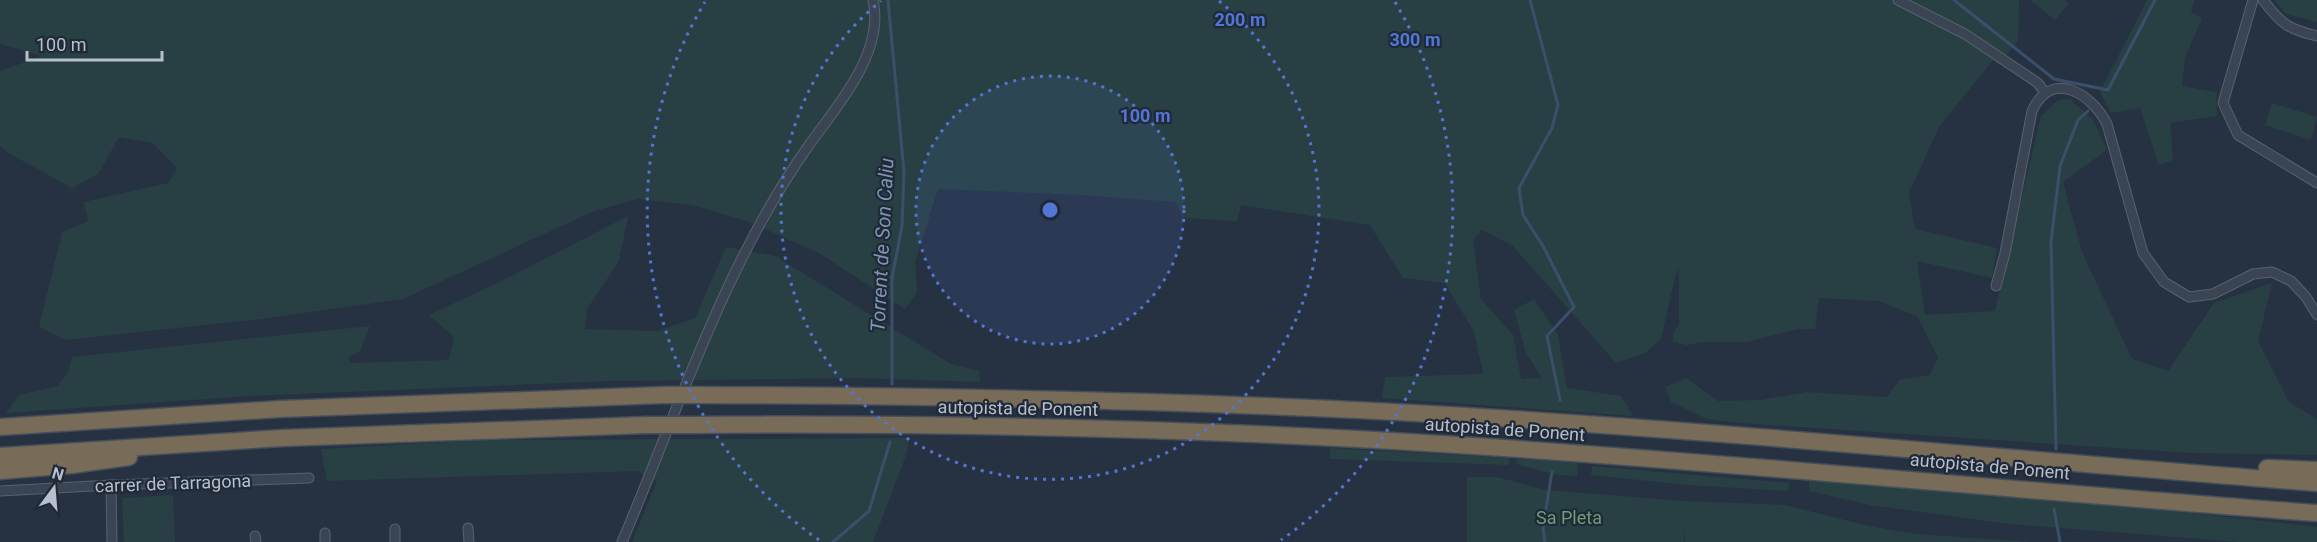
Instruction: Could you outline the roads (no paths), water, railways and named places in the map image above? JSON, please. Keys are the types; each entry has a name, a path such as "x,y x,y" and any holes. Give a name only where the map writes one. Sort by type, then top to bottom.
{"highway":[{"name":"autopista de Ponent","path":"0,427 280,409 664,395 692,390 1337,409 1656,429 2317,483"},
{"name":"autopista de Ponent","path":"348,435 688,424 1097,429 1386,441 1636,457 2317,513"},
{"path":"0,456 348,435"},
{"path":"0,471 72,465 168,452 289,445 348,435"},
{"path":"2172,471 2197,465 2317,470"},
{"path":"2299,511 2317,518"}],"street":[{"path":"622,542 692,390 744,254 780,188 860,70 874,38 873,0"},
{"path":"1898,0 1965,34 2038,83 2045,93"},
{"path":"2253,0 2223,103 2238,135 2317,183"},
{"path":"2263,0 2279,22 2302,33 2317,36"},
{"path":"1996,286 2005,253 2032,111 2037,101 2045,93 2055,89 2067,89 2080,93 2100,110 2107,124 2143,253 2164,282 2189,297 2213,294 2253,274 2272,272 2291,281 2306,297 2317,315"},
{"name":"carrer de Tarragona","path":"0,491 309,478"},
{"path":"111,485 111,542"},
{"path":"468,528 469,542"},
{"path":"395,529 395,542"}],"waterway":[{"name":"Torrent de Son Caliu","path":"888,0 904,172 902,226 892,278 892,384"},
{"path":"1530,0 1558,105 1552,128 1519,188 1523,215 1543,246 1574,307 1547,336 1560,400"},
{"path":"1954,0 2054,79 2108,90 2155,0"},
{"path":"2056,449 2051,242 2060,166 2078,120 2088,111"},
{"name":"Torrent de Son Caliu","path":"833,542 869,511 890,442"},
{"path":"1545,542 1543,527 1552,472"},
{"path":"2054,509 2060,542"}],"park label":[{"name":"Sa Pleta","path":"1569,517"}]}
